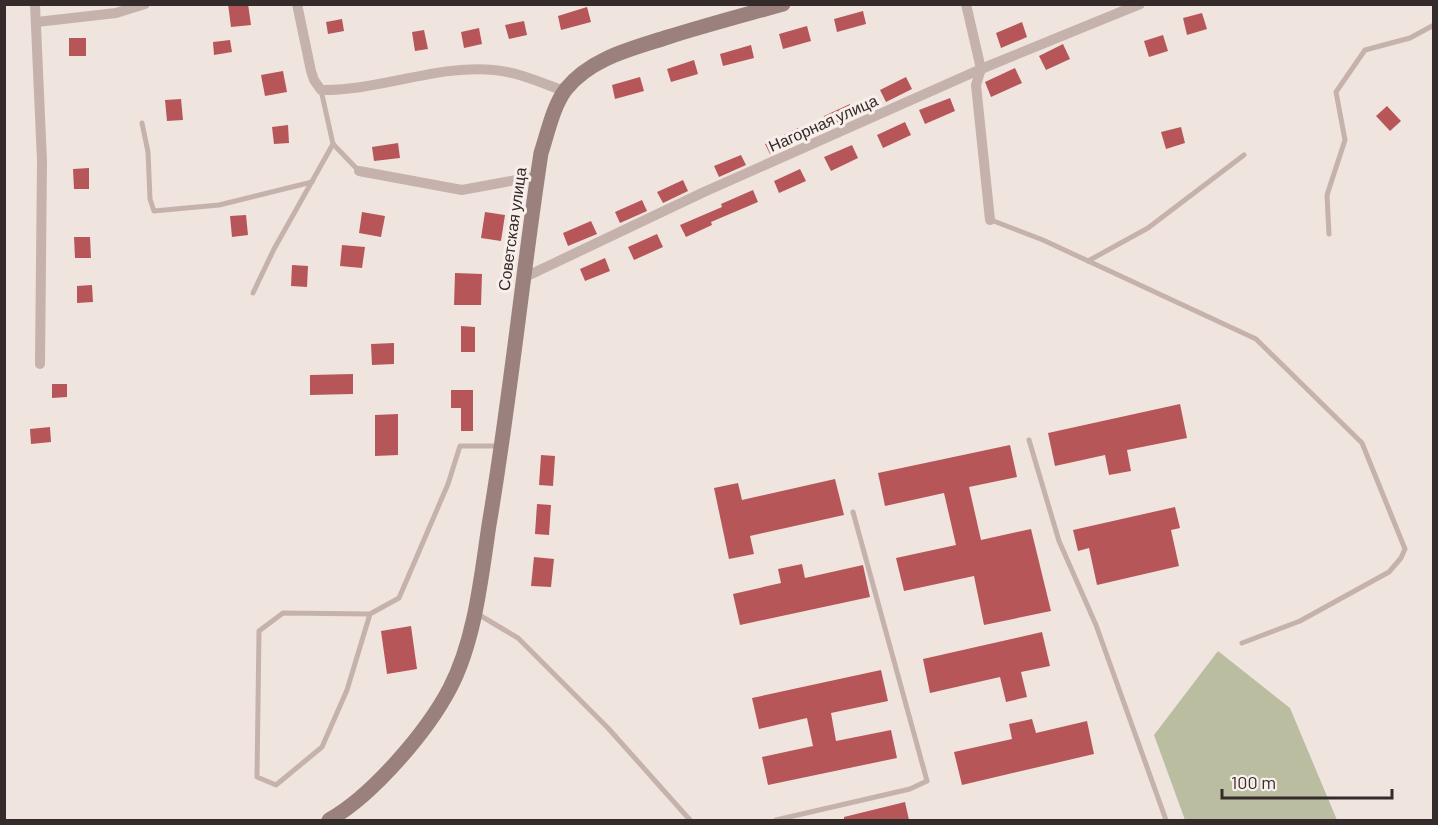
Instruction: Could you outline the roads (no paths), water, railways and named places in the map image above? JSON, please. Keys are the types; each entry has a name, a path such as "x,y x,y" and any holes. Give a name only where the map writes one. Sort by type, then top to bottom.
{"street":[{"path":"35,4 42,161 40,364"},
{"path":"37,22 116,13 145,4"},
{"path":"297,4 311,71 314,81 321,90 346,90 462,70 495,70 528,78 564,91"},
{"name":"Советская улица","path":"329,820 344,812 370,789 429,722 451,687 462,656 475,612 502,446 523,278 542,153 552,118 564,91 580,73 613,55 783,4"},
{"path":"966,4 981,69 976,85 990,220"},
{"name":"Нагорная улица","path":"523,278 704,192 981,69 1140,4"},
{"path":"359,171 462,190 538,176"}],"lane":[{"path":"1329,234 1327,195 1345,140 1336,92 1365,50 1410,38 1434,25"},
{"path":"321,90 333,144 359,171"},
{"path":"142,123 148,152 150,199 154,211 219,205 312,182"},
{"path":"254,292 274,249 333,144"},
{"path":"1089,261 1148,228 1244,155"},
{"path":"990,220 1043,240 1256,339 1362,443 1405,549 1401,558 1389,572 1300,621 1242,643"},
{"path":"1029,440 1059,541 1096,625 1167,820"},
{"path":"370,614 347,690 322,747 276,785 257,777 259,631 283,613 370,614 399,598 448,484 460,446 502,446"},
{"path":"776,820 910,789 927,781 853,512"},
{"path":"475,612 518,638 609,728 690,820"}]}
